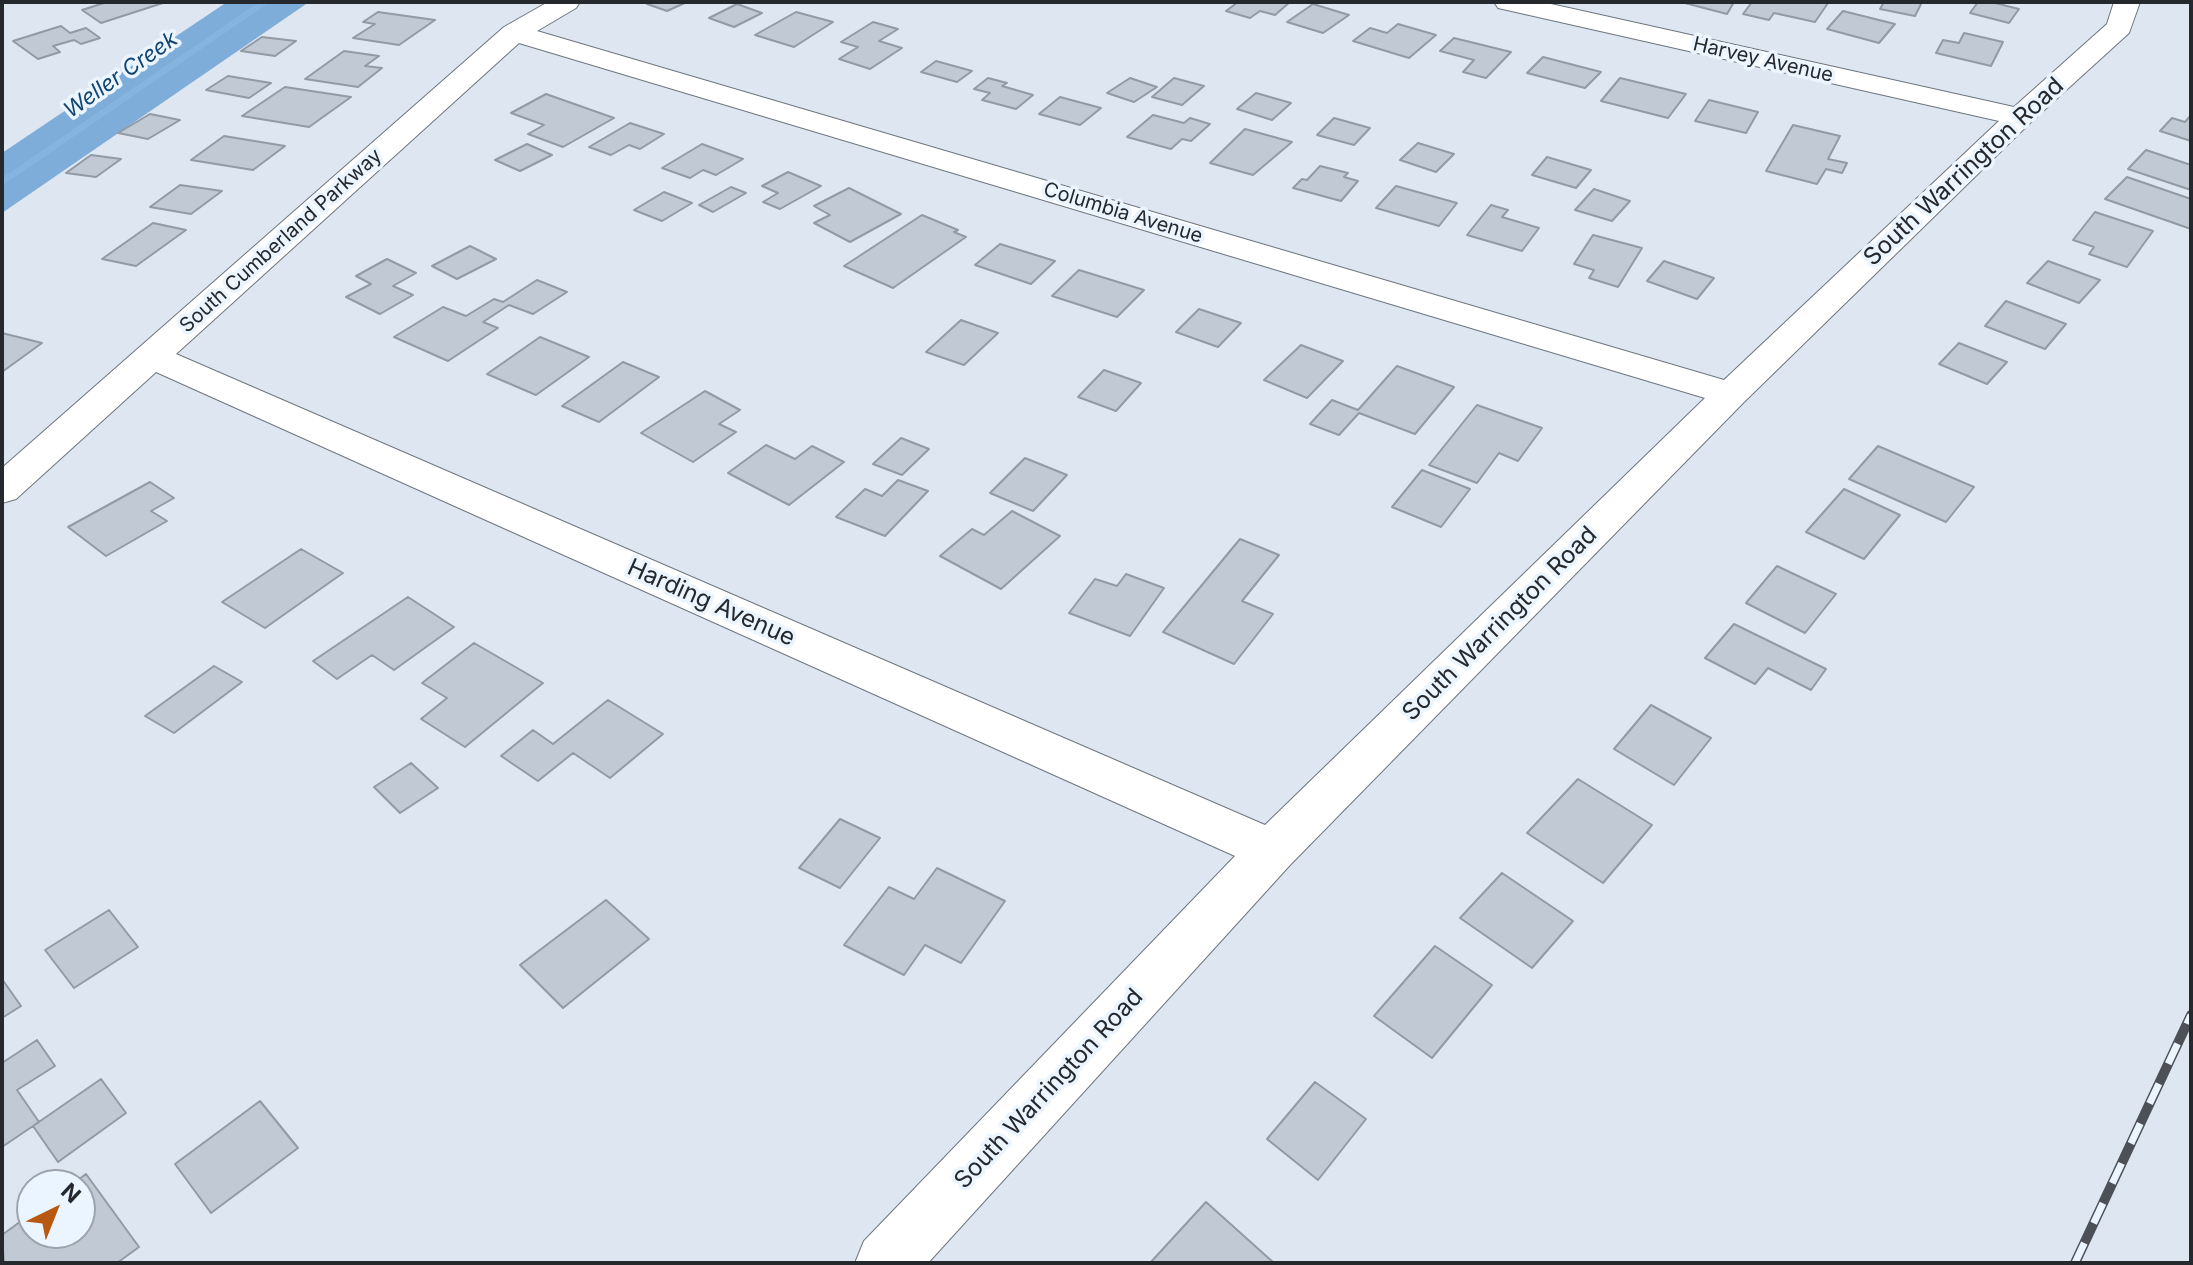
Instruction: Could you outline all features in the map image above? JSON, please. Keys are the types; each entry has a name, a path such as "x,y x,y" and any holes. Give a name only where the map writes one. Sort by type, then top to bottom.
{"street":[{"name":"South Cumberland Parkway","path":"2,490 514,33 567,2"},
{"name":"Harvey Avenue","path":"1507,2 2020,117"},
{"name":"South Warrington Road","path":"886,1263 1272,850 1731,394 2020,117 2119,27 2127,2"},
{"name":"Columbia Avenue","path":"514,33 1731,394"},
{"name":"Harding Avenue","path":"150,356 1272,850"}],"shaded area":[{"name":"Weller Creek","path":"227,2 309,2 2,213 2,153"}],"building":[{"path":"107,2 166,2 101,23 82,10"},
{"path":"687,2 667,11 647,4"},
{"path":"1238,2 1290,2 1275,15 1260,11 1250,18 1226,11"},
{"path":"1681,2 1734,2 1727,14"},
{"path":"1752,2 1828,3 1815,22 1774,13 1769,20 1743,14"},
{"path":"1884,2 1922,2 1915,16 1880,9"},
{"path":"1978,2 2019,9 2009,23 1970,13"},
{"path":"737,4 762,13 734,27 709,18"},
{"path":"1313,4 1349,15 1323,33 1287,22"},
{"path":"1843,11 1895,24 1879,43 1827,29"},
{"path":"378,12 435,20 399,45 353,38 375,24 363,22"},
{"path":"796,12 833,22 794,47 755,35"},
{"path":"873,22 898,29 879,41 902,48 870,69 839,59 858,47 841,42"},
{"path":"1398,24 1436,35 1409,58 1353,41 1370,28 1387,33"},
{"path":"61,26 70,33 86,28 100,38 81,44 74,40 53,46 60,52 38,59 13,41"},
{"path":"1964,33 2003,42 1991,66 1936,53 1943,40 1959,43"},
{"path":"262,37 296,41 275,56 241,51"},
{"path":"1454,38 1511,52 1486,78 1463,72 1474,60 1440,51"},
{"path":"344,51 379,56 365,66 382,68 358,87 305,79"},
{"path":"1543,57 1601,72 1585,88 1527,73"},
{"path":"936,61 972,71 957,82 921,72"},
{"path":"228,76 271,83 249,98 206,90"},
{"path":"988,78 1007,83 1002,86 1033,95 1016,109 982,100 990,93 974,89"},
{"path":"1130,78 1157,87 1134,102 1107,93"},
{"path":"1174,78 1204,86 1182,105 1152,97"},
{"path":"1620,78 1686,94 1668,118 1601,101"},
{"path":"285,87 351,97 309,127 242,116"},
{"path":"1256,93 1291,103 1272,120 1237,109"},
{"path":"546,94 614,118 563,147 528,134 544,125 511,113"},
{"path":"1060,97 1101,108 1080,125 1039,114"},
{"path":"1709,100 1758,112 1746,133 1695,121"},
{"path":"150,114 180,120 148,139 118,133"},
{"path":"1153,115 1184,123 1190,118 1210,124 1191,141 1182,139 1171,149 1127,137"},
{"path":"2191,115 2191,141 2160,131 2172,118 2185,122"},
{"path":"1334,118 1370,128 1354,145 1317,135"},
{"path":"630,123 664,134 640,149 629,145 611,155 589,147"},
{"path":"1793,125 1840,136 1828,159 1847,163 1842,173 1826,169 1817,184 1766,171"},
{"path":"1245,129 1292,142 1253,175 1210,163"},
{"path":"224,136 285,146 253,170 191,160"},
{"path":"1418,143 1454,154 1436,172 1400,160"},
{"path":"527,144 552,155 520,171 495,160"},
{"path":"702,144 743,159 716,175 703,170 690,178 662,168"},
{"path":"2146,150 2191,165 2191,190 2128,169"},
{"path":"91,155 121,159 96,177 66,173"},
{"path":"1547,157 1591,170 1576,188 1532,175"},
{"path":"1320,166 1348,173 1344,177 1358,181 1341,201 1293,188 1302,179 1307,180"},
{"path":"788,172 821,186 780,209 763,202 778,193 762,186"},
{"path":"2127,177 2191,199 2191,229 2105,199"},
{"path":"180,185 222,191 191,214 150,207"},
{"path":"1396,186 1457,203 1439,226 1376,208"},
{"path":"731,187 746,193 713,212 699,205"},
{"path":"849,188 901,214 850,242 814,223 830,215 814,206"},
{"path":"1594,189 1630,201 1612,221 1575,210"},
{"path":"664,192 692,203 662,221 634,210"},
{"path":"1491,205 1508,210 1502,217 1539,228 1522,251 1467,235"},
{"path":"2095,212 2153,231 2127,267 2089,254 2094,247 2073,240"},
{"path":"922,215 958,230 954,232 966,237 893,288 844,266"},
{"path":"153,223 186,230 136,266 102,259"},
{"path":"1593,235 1642,248 1618,287 1589,278 1594,270 1574,264"},
{"path":"1000,244 1055,261 1031,284 975,265"},
{"path":"470,246 496,259 457,279 432,266"},
{"path":"387,259 416,273 393,286 413,295 380,314 346,297 371,284 356,276"},
{"path":"1664,261 1714,278 1697,299 1647,281"},
{"path":"2048,261 2100,280 2079,303 2027,283"},
{"path":"1079,270 1144,290 1117,317 1052,296"},
{"path":"537,280 567,292 533,314 509,305 483,322 498,328 448,361 394,337 443,307 466,316 494,299 503,302"},
{"path":"2006,301 2066,324 2045,349 1985,326"},
{"path":"1199,309 1241,323 1218,347 1176,332"},
{"path":"961,320 998,333 964,365 926,352"},
{"path":"2,333 42,343 2,372"},
{"path":"540,337 589,357 536,395 487,374"},
{"path":"1959,343 2007,362 1987,384 1939,364"},
{"path":"1301,345 1343,361 1307,398 1264,380"},
{"path":"623,362 659,377 599,422 562,406"},
{"path":"1397,366 1454,387 1415,434 1359,413 1339,435 1310,424 1332,400 1358,410"},
{"path":"1104,370 1141,383 1116,411 1078,397"},
{"path":"705,391 740,410 719,424 736,432 693,462 641,433"},
{"path":"1477,405 1542,428 1518,461 1499,453 1477,483 1429,465"},
{"path":"901,438 929,449 902,475 873,464"},
{"path":"766,445 795,459 812,446 844,462 789,505 728,473"},
{"path":"1878,446 1974,487 1946,522 1849,479"},
{"path":"1025,458 1067,475 1033,511 990,493"},
{"path":"1422,470 1470,489 1441,527 1392,507"},
{"path":"898,480 928,491 885,536 836,517 865,489 882,496"},
{"path":"150,482 174,498 151,511 167,521 106,556 68,527"},
{"path":"1844,489 1900,515 1864,559 1806,532"},
{"path":"1012,511 1060,536 1001,589 940,556 972,529 984,535"},
{"path":"1240,539 1279,555 1242,601 1273,614 1234,664 1163,632"},
{"path":"301,549 343,573 265,628 222,602"},
{"path":"1777,566 1836,594 1805,633 1746,603"},
{"path":"1126,574 1164,588 1130,636 1069,613 1095,579 1117,586"},
{"path":"408,597 454,627 394,670 372,655 337,679 313,661"},
{"path":"1734,624 1826,669 1811,690 1768,668 1755,684 1705,658"},
{"path":"474,643 543,683 465,747 421,719 447,698 422,683"},
{"path":"214,666 242,682 174,733 145,716"},
{"path":"608,700 663,734 610,778 573,753 538,781 501,756 533,730 553,744"},
{"path":"1651,705 1711,738 1674,785 1614,749"},
{"path":"411,763 438,788 400,813 374,787"},
{"path":"1578,779 1652,825 1603,883 1527,833"},
{"path":"840,819 880,838 840,888 799,868"},
{"path":"937,868 1005,901 961,963 925,945 904,975 844,945 889,887 914,899"},
{"path":"1502,873 1573,921 1532,968 1460,918"},
{"path":"606,900 649,939 563,1008 520,965"},
{"path":"109,910 138,947 74,988 45,950"},
{"path":"1435,946 1492,985 1432,1058 1374,1016"},
{"path":"2,979 21,1006 2,1018"},
{"path":"37,1040 55,1066 17,1090 39,1122 2,1147 2,1063"},
{"path":"101,1079 126,1113 58,1162 33,1126"},
{"path":"1315,1082 1366,1119 1318,1180 1267,1139"},
{"path":"260,1101 298,1148 211,1213 175,1164"},
{"path":"96,1188 139,1247 117,1263 4,1263 2,1235 16,1225 16,1249 96,1249"},
{"path":"1206,1202 1274,1263 1150,1263"}],"waterway":[{"name":"Weller Creek","path":"2,183 265,2"}],"railway":[{"path":"2075,1263 2191,1015"}]}
